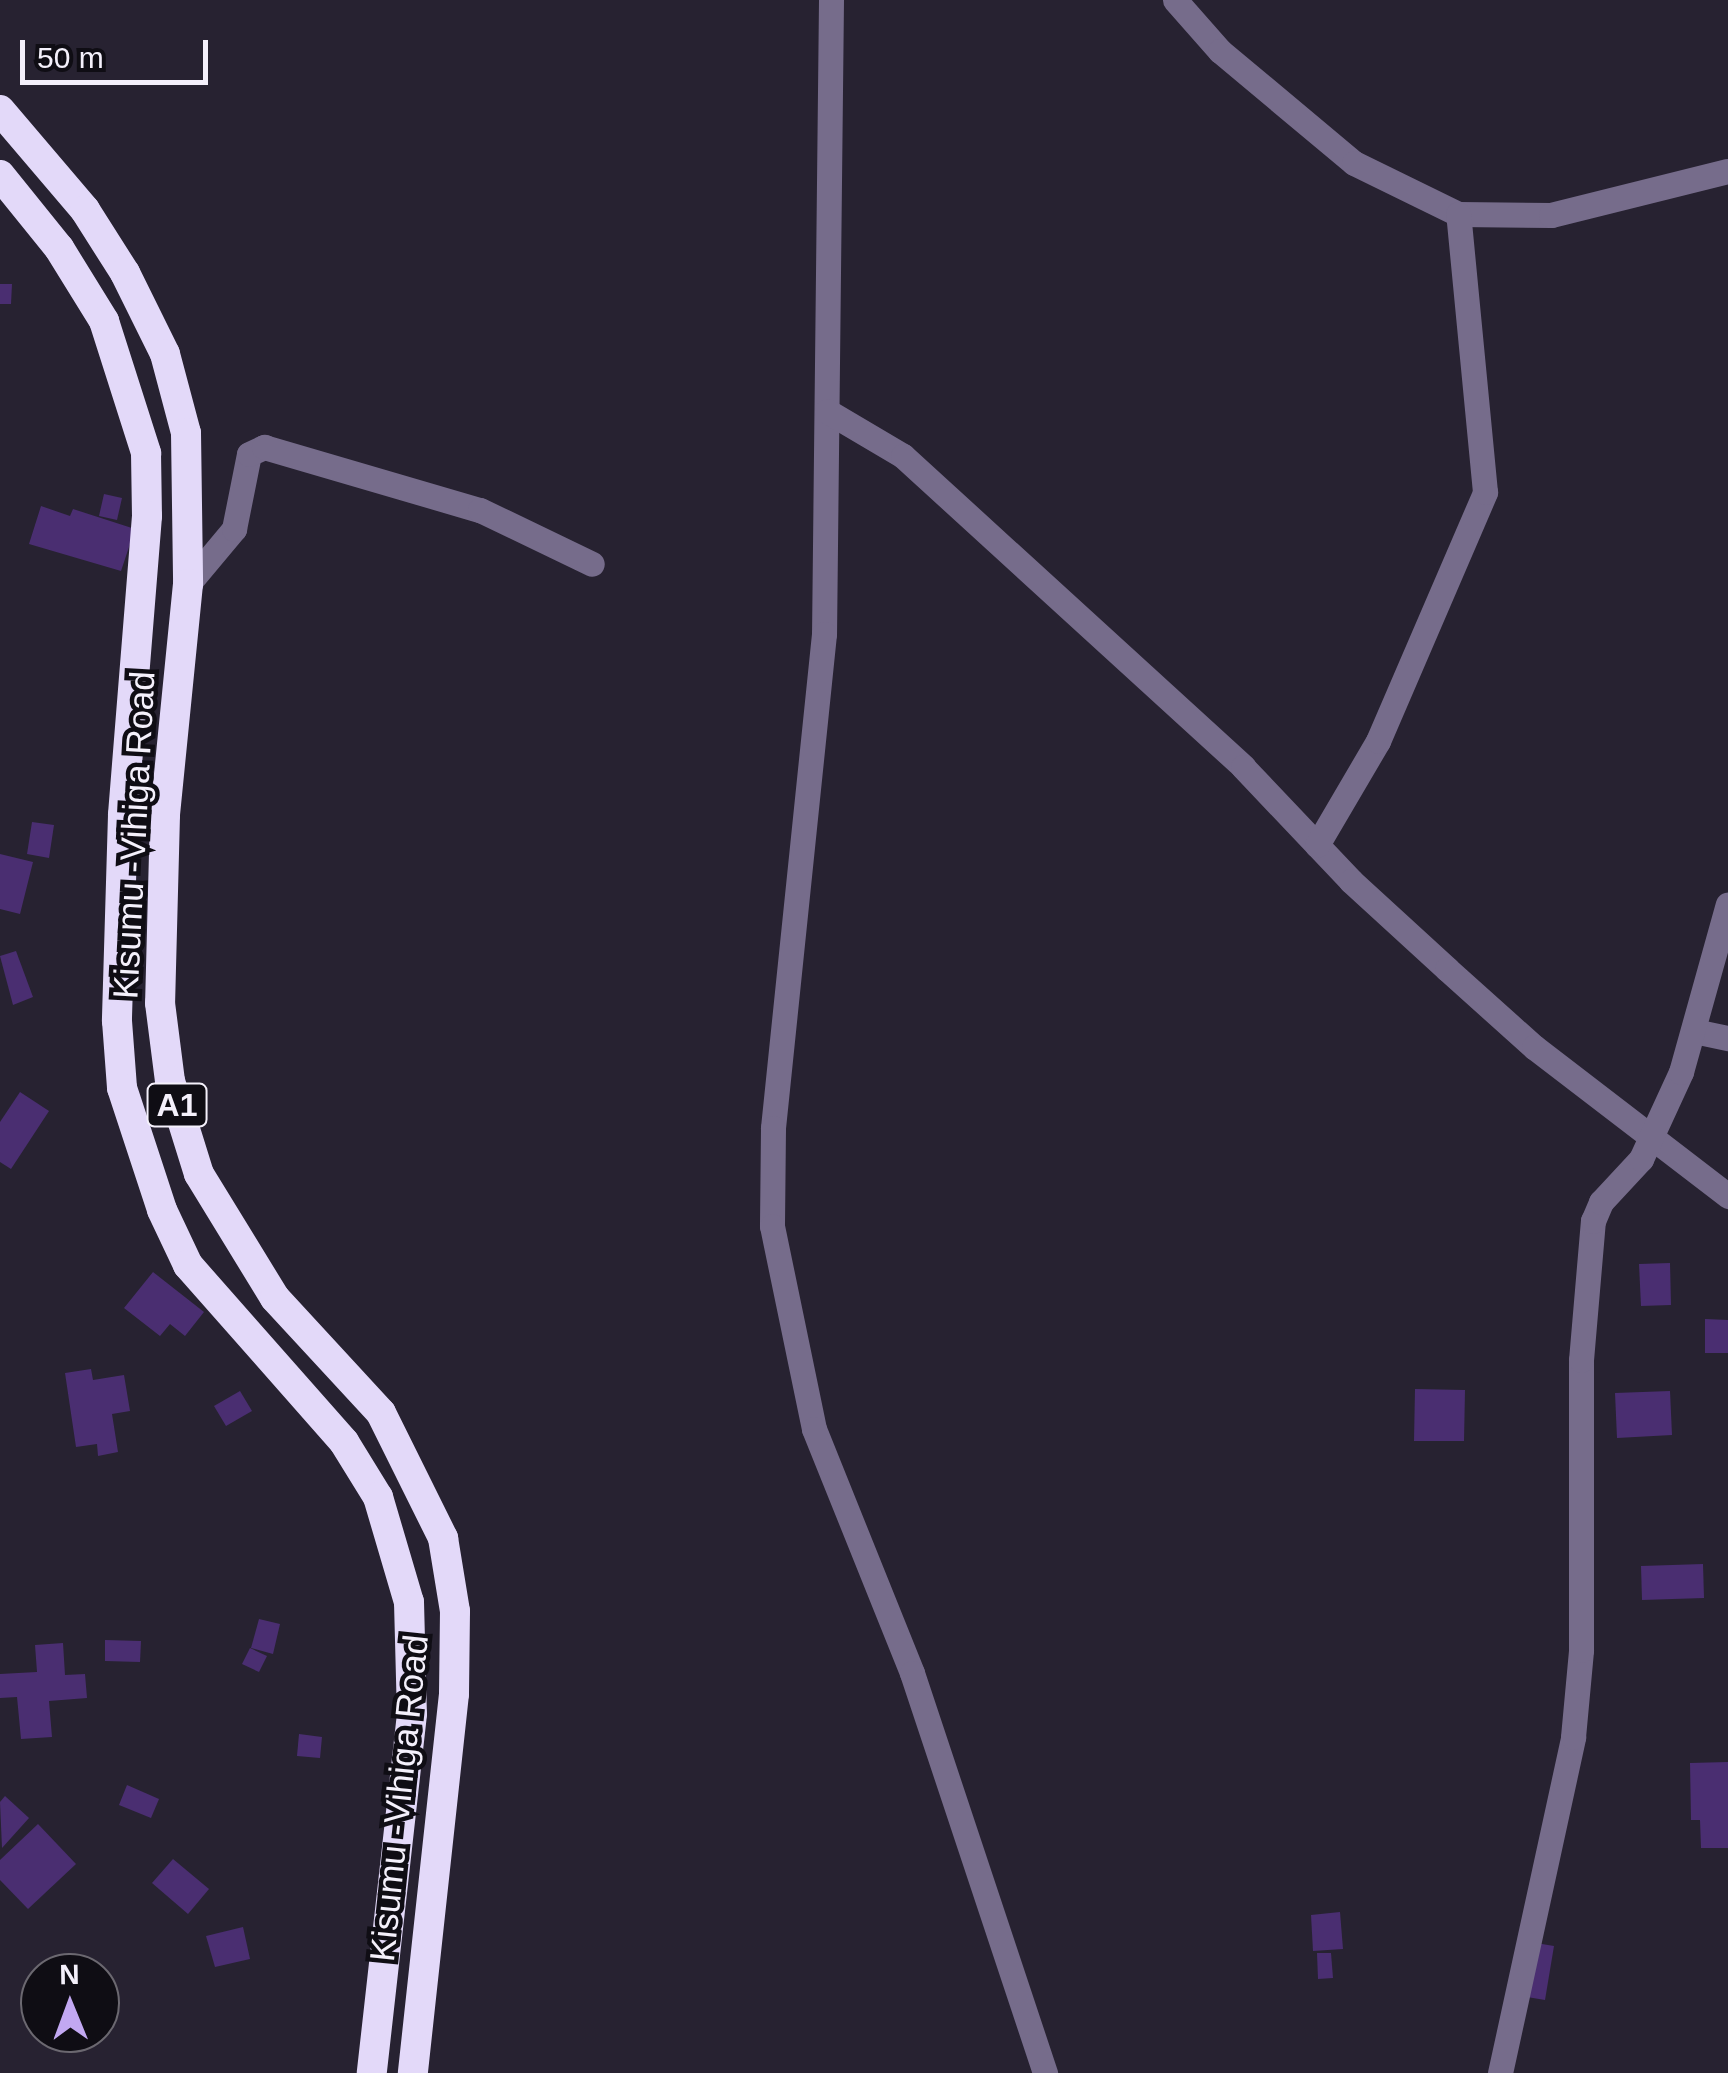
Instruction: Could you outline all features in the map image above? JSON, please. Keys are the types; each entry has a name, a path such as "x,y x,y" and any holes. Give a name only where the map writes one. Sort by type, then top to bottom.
{"highway":[{"name":"Kisumu -Vihiga Road","path":"0,110 84,210 165,354 186,433 188,584 165,815 160,1003 170,1081 198,1174 240,1250 380,1414 414,1471 443,1538 454,1611 454,1694 412,2073"},
{"name":"Kisumu -Vihiga Road","path":"0,175 59,248 104,320 146,453 148,516 123,834 116,1021 122,1088 162,1210 188,1266 344,1442 378,1497 409,1602 412,1714 372,2073"}],"street":[{"path":"830,0 824,634 773,1128 772,1226 814,1429 912,1673 1045,2073"},
{"path":"1175,0 1220,51 1354,163 1458,214 1551,215 1728,171"},
{"path":"1317,845 1378,741 1484,492 1458,214"},
{"path":"827,411 904,456 1243,767 1317,845 1534,1047 1728,1196"},
{"path":"188,584 234,528 249,454 264,447 480,510 592,564"},
{"path":"1500,2073 1573,1737 1581,1650 1579,1452 1587,1257 1601,1202 1641,1159 1694,1031 1728,904"},
{"path":"1694,1031 1728,1038"}],"building":[{"path":"0,284 12,284 11,304 0,304"},
{"path":"104,494 122,498 117,520 99,516"},
{"path":"41,506 70,516 73,509 135,529 121,571 29,544"},
{"path":"32,822 54,825 49,858 27,854"},
{"path":"0,854 33,862 20,914 0,909"},
{"path":"16,951 33,997 13,1005 0,956"},
{"path":"20,1092 49,1111 11,1169 0,1162 0,1122"},
{"path":"1670,1263 1671,1305 1641,1306 1639,1264"},
{"path":"153,1272 204,1312 185,1336 170,1324 160,1336 124,1308"},
{"path":"1705,1319 1728,1320 1728,1353 1705,1353"},
{"path":"91,1369 93,1380 124,1375 130,1411 112,1414 118,1452 98,1456 97,1444 76,1447 65,1373"},
{"path":"1415,1389 1465,1390 1464,1441 1414,1441"},
{"path":"240,1391 252,1411 226,1426 214,1406"},
{"path":"1670,1391 1672,1435 1617,1438 1615,1393"},
{"path":"1703,1564 1704,1598 1642,1600 1641,1566"},
{"path":"259,1619 280,1624 273,1654 251,1648"},
{"path":"105,1640 141,1641 140,1662 105,1661"},
{"path":"63,1643 65,1675 85,1674 87,1698 49,1701 52,1737 21,1739 17,1697 0,1698 0,1674 37,1672 35,1645"},
{"path":"250,1648 267,1656 259,1672 242,1664"},
{"path":"299,1734 322,1737 320,1758 297,1756"},
{"path":"1728,1762 1728,1848 1701,1848 1700,1820 1691,1820 1690,1763"},
{"path":"127,1785 159,1799 151,1818 119,1805"},
{"path":"5,1796 29,1818 2,1848 0,1802"},
{"path":"38,1824 76,1864 28,1909 0,1880 0,1860"},
{"path":"173,1859 209,1889 188,1914 152,1883"},
{"path":"1340,1912 1343,1949 1313,1951 1311,1915"},
{"path":"243,1927 250,1959 215,1967 206,1936"},
{"path":"1536,1943 1554,1946 1545,2000 1527,1997"},
{"path":"1317,1953 1331,1953 1333,1978 1318,1979"}]}
